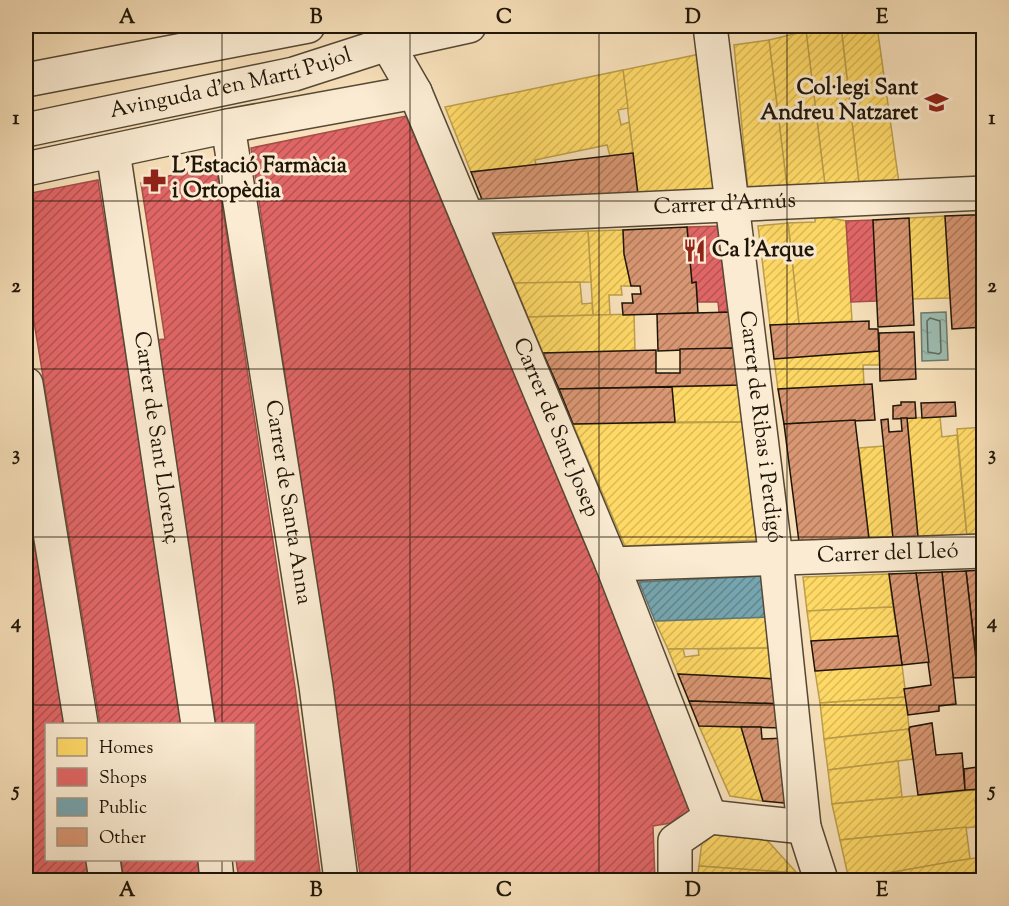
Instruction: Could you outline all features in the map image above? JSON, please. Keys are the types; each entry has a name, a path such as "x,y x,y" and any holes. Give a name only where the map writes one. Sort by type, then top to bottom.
{"street":[{"name":"Avinguda d'en Martí Pujol","path":"26,80 308,26"},
{"name":"Avinguda d'en Martí Pujol","path":"26,130 294,74 382,35 470,26"},
{"name":"Carrer de Ribas i Perdigó","path":"710,26 734,205 776,559 804,827 821,880"},
{"name":"Carrer de Sant Josep","path":"382,35 415,92 612,564 710,817"},
{"name":"Avinguda d'en Martí Pujol","path":"26,169 228,126 415,92"},
{"name":"Carrer de Santa Anna","path":"228,126 316,686 341,880"},
{"name":"Carrer de Sant Llorenç","path":"113,151 198,723"},
{"name":"Carrer d'Arnús","path":"467,218 984,194"},
{"path":"26,384 81,723"},
{"name":"Carrer del Lleó","path":"612,564 984,551"},
{"path":"675,880 675,841 710,817 804,827"},
{"path":"103,861 106,880"},
{"path":"215,861 217,880"}],"water":[{"path":"946,312 948,360 922,361 921,313"}],"building: Homes":[{"path":"26,26 71,26 26,35"},
{"path":"841,26 877,26 899,183 859,183"},
{"path":"841,26 859,183 825,185 806,31"},
{"path":"806,31 825,185 787,187 769,40"},
{"path":"769,40 787,187 748,189 734,45"},
{"path":"700,54 714,191 638,195 623,70"},
{"path":"623,70 628,108 618,110 621,125 629,122 633,153 610,156 607,145 535,160 536,165 471,172 445,107"},
{"path":"815,215 846,221 852,321 799,324 788,223 815,222"},
{"path":"945,216 950,298 912,299 909,218"},
{"path":"788,223 799,324 770,325 758,226"},
{"path":"623,230 624,254 631,286 621,286 622,295 609,295 610,315 593,315 588,231"},
{"path":"588,231 591,282 514,283 493,235"},
{"path":"580,282 582,304 592,303 593,315 528,317 514,283"},
{"path":"634,314 635,351 543,353 528,317"},
{"path":"879,351 880,365 863,365 864,385 778,389 774,359"},
{"path":"741,385 746,422 675,422 672,387"},
{"path":"940,417 942,437 957,435 967,536 918,537 907,418"},
{"path":"746,422 761,540 625,546 573,424"},
{"path":"984,427 984,535 967,536 957,429"},
{"path":"884,446 893,538 869,539 859,448"},
{"path":"889,574 893,607 807,611 803,577"},
{"path":"893,607 898,636 811,641 807,611"},
{"path":"771,617 775,648 668,649 655,621"},
{"path":"775,648 778,679 678,674 668,649 683,649 685,657 699,655 698,649"},
{"path":"902,665 906,697 820,703 815,671"},
{"path":"906,697 909,729 824,739 820,703"},
{"path":"699,726 741,727 763,801 730,796"},
{"path":"909,729 913,759 828,770 824,739"},
{"path":"898,761 902,797 832,804 828,770"},
{"path":"984,789 984,800 975,801 977,812 984,811 984,826 840,840 832,804"},
{"path":"966,827 970,859 849,880 840,840"},
{"path":"703,833 765,838 797,873 699,866"},
{"path":"982,857 984,880 849,880 955,861"},
{"path":"699,866 797,873 804,874 805,880 697,880"}],"building: Shops":[{"path":"406,116 685,782 690,820 653,826 655,880 361,880 251,148"},
{"path":"216,164 295,687 321,880 239,880 236,861 255,861 255,723 216,723 156,340 165,339 141,183"},
{"path":"98,180 184,723 100,723 26,273 26,194"},
{"path":"873,220 877,301 851,302 846,221"},
{"path":"721,226 732,312 719,312 718,302 698,302 696,282 692,283 687,227"},
{"path":"26,484 64,723 45,723 45,861 86,861 89,880 26,880"},
{"path":"121,861 201,861 204,880 124,880"}],"building: Public":[{"path":"766,576 771,617 655,621 639,582"}],"building: Other":[{"path":"633,153 638,195 483,202 471,172"},
{"path":"984,215 984,327 952,329 945,216"},
{"path":"909,218 914,325 878,327 873,220"},
{"path":"687,227 692,283 696,282 698,313 623,315 622,303 633,303 632,294 641,294 640,286 631,286 624,254 623,230"},
{"path":"732,312 737,348 658,351 657,314"},
{"path":"869,321 869,329 878,329 879,351 774,359 770,325"},
{"path":"914,332 916,379 880,381 879,333"},
{"path":"737,348 741,385 559,389 543,353 656,350 656,373 680,373 680,349"},
{"path":"872,384 875,420 784,424 778,389"},
{"path":"672,387 675,422 573,424 559,389"},
{"path":"901,402 915,402 916,418 893,419 893,406 901,405"},
{"path":"955,402 956,416 922,418 921,403"},
{"path":"901,418 907,418 918,537 893,538 881,420 888,419 889,432 902,431"},
{"path":"855,420 869,539 799,542 784,424"},
{"path":"984,570 984,681 979,682 966,571"},
{"path":"966,571 978,677 953,678 942,572"},
{"path":"942,572 956,704 939,706 939,711 908,715 904,689 931,685 916,573"},
{"path":"916,573 929,662 902,665 889,574"},
{"path":"898,636 902,665 815,671 811,641"},
{"path":"678,674 778,679 782,704 689,701"},
{"path":"689,701 782,704 785,728 699,726"},
{"path":"932,723 936,755 962,753 965,790 918,795 909,729"},
{"path":"741,727 761,727 762,739 786,738 794,804 763,801"},
{"path":"984,766 984,789 965,790 964,769"},
{"path":"979,826 984,826 982,857"}],"place":[{"name":"Col·legi Sant Andreu Natzaret","path":"936,102"},
{"name":"L'Estació Farmàcia i Ortopèdia","path":"154,180"},
{"name":"Ca l'Arque","path":"694,251"}]}
